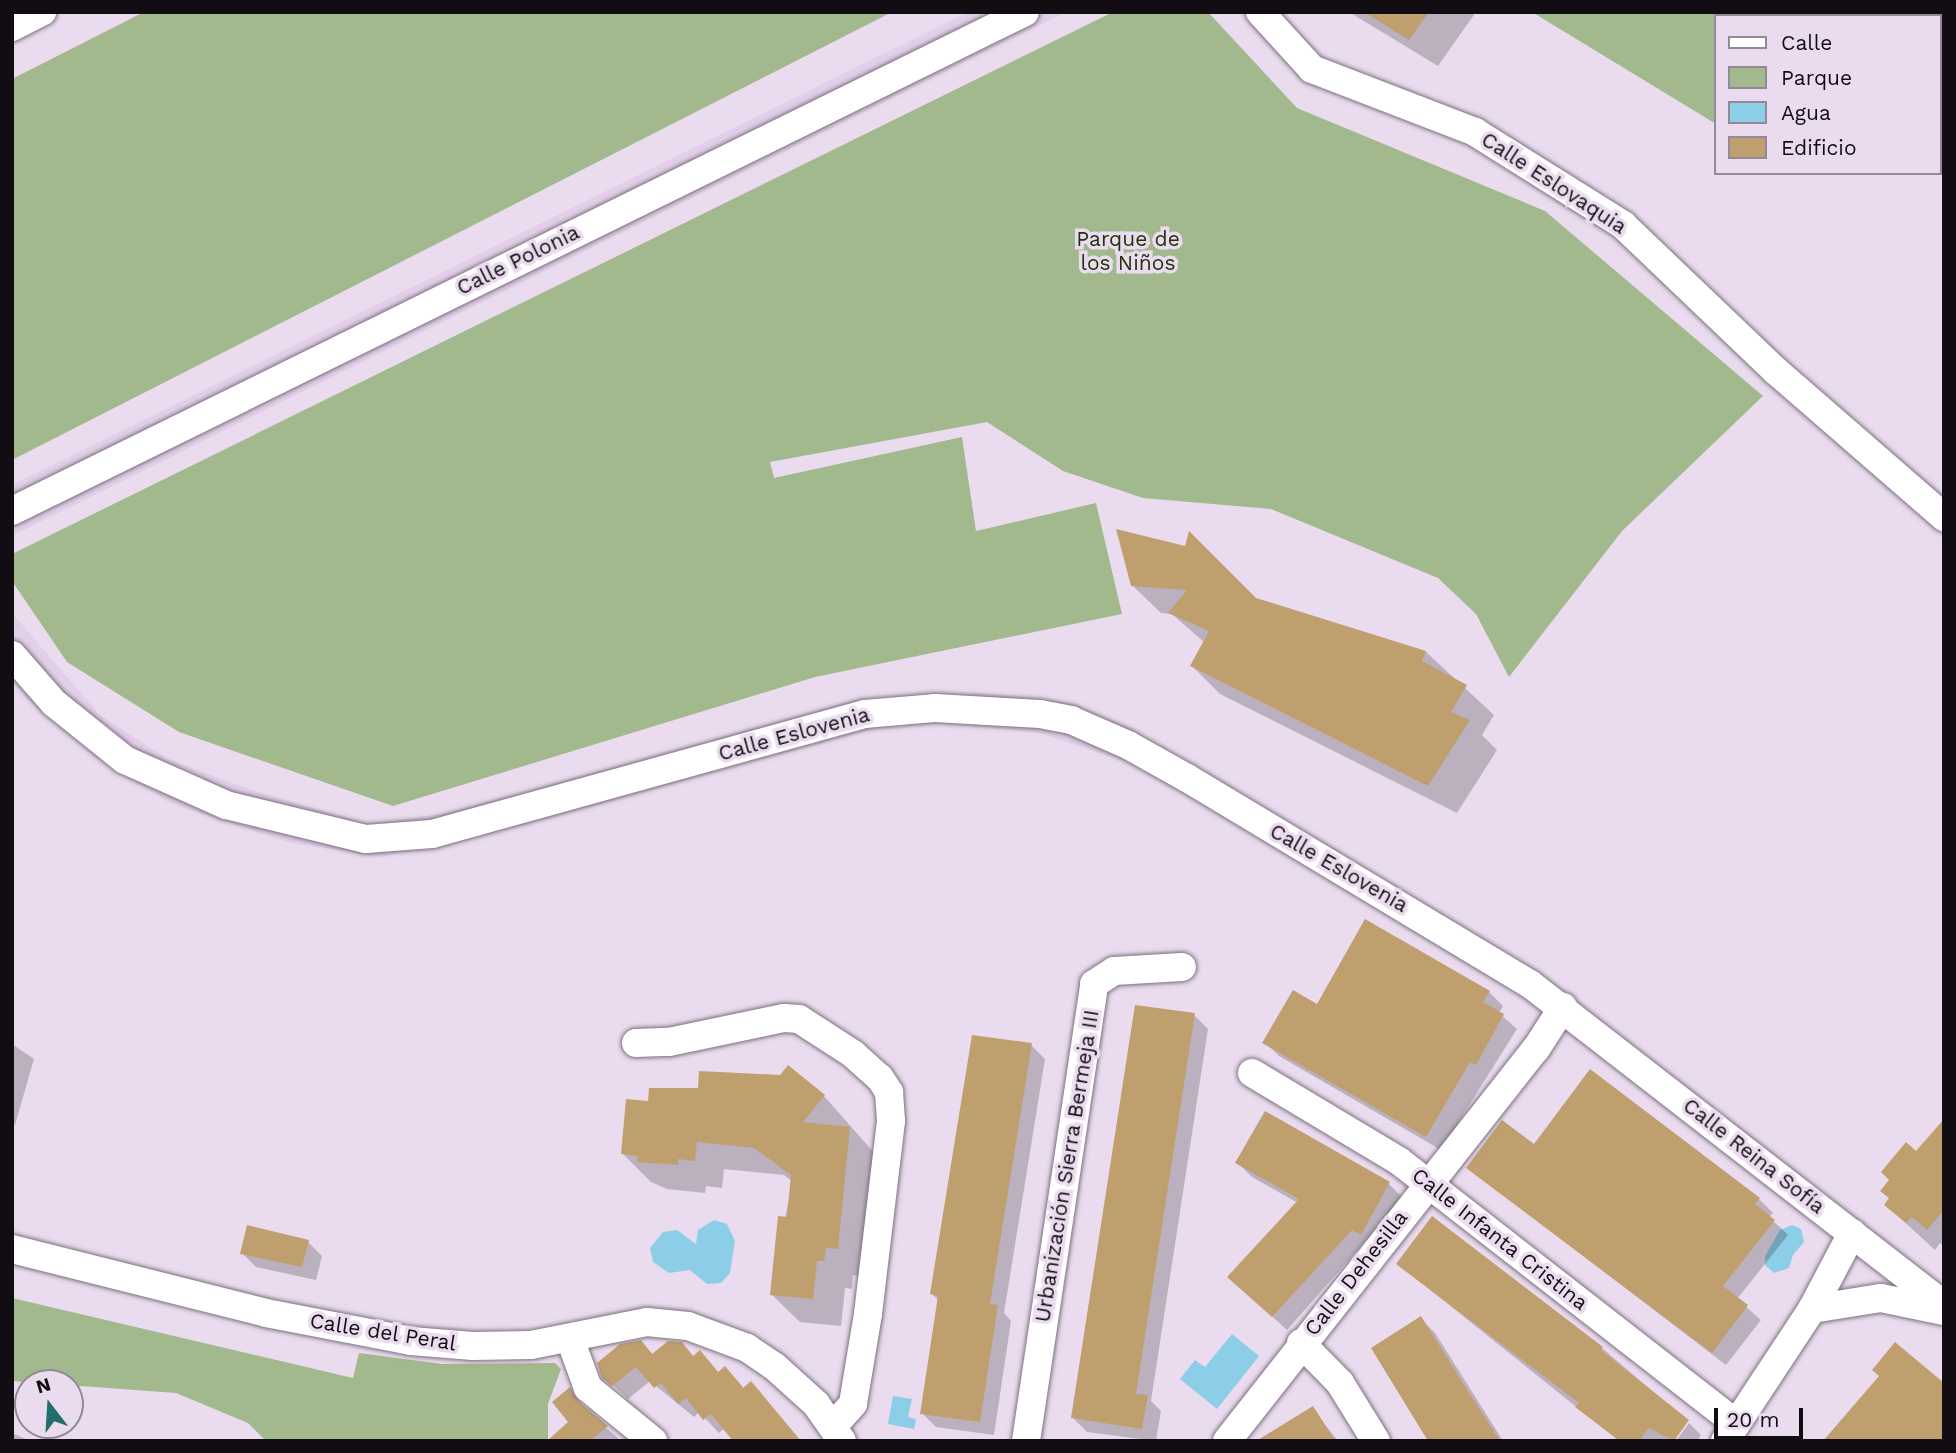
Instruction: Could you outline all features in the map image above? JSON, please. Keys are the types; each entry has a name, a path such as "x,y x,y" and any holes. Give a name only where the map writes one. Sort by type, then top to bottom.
{"street":[{"path":"12,27 42,12"},
{"name":"Calle Polonia","path":"12,511 1025,12"},
{"name":"Calle Eslovaquia","path":"1260,12 1312,69 1475,132 1623,225 1776,371 1944,517"},
{"name":"Calle Eslovenia","path":"12,655 87,733 162,779 278,821 376,839 432,834 865,714 967,709 1072,720 1128,744 1199,785 1442,928 1563,1007"},
{"name":"Urbanización Sierra Bermeja III","path":"1026,1441 1094,984 1114,971 1182,967"},
{"name":"Calle Dehesilla","path":"1227,1441 1301,1343 1536,1049 1563,1007"},
{"name":"Calle Reina Sofía","path":"1563,1007 1944,1304"},
{"path":"636,1044 669,1042 784,1017 799,1019 853,1054 880,1078 889,1093 891,1121 868,1314 853,1404 837,1434"},
{"name":"Calle Infanta Cristina","path":"1252,1073 1428,1183 1730,1432"},
{"path":"1730,1432 1812,1309 1852,1233"},
{"name":"Calle del Peral","path":"12,1248 266,1313 411,1341 473,1346 570,1339 648,1322 688,1326 717,1335 774,1366 816,1404 837,1434"},
{"path":"1812,1309 1881,1298 1944,1311"},
{"path":"570,1339 588,1388 653,1441"},
{"path":"1301,1343 1340,1383 1376,1441"}],"shaded area":[{"path":"968,12 1066,12 12,536 12,485"},
{"path":"12,613 100,715 168,759 252,790 368,824 447,813 855,700 980,693 1067,702 1136,729 1121,760 1039,733 941,723 877,728 521,826 380,857 287,842 170,803 95,756 26,698 12,679"}],"green space":[{"path":"144,12 892,12 12,460 12,79"},
{"name":"Parque de los Niños","path":"1113,12 1208,12 1297,108 1545,211 1763,396 1622,531 1509,677 1476,614 1438,578 1271,509 1143,498 1063,471 987,422 770,462 774,478 962,437 976,531 1096,503 1122,614 815,677 393,806 179,732 67,662 12,581 12,554"},
{"path":"1532,12 1909,12 1714,14 1714,123"},
{"path":"12,1298 353,1378 359,1353 442,1364 555,1363 561,1369 548,1404 548,1441 266,1441 248,1423 176,1393 84,1386 84,1369 14,1369 12,1381"}],"water":[{"path":"714,1220 727,1224 735,1241 730,1273 721,1283 707,1284 690,1270 669,1273 653,1262 650,1248 663,1232 677,1230 696,1244 698,1230"},
{"path":"1792,1225 1801,1229 1804,1242 1793,1255 1789,1268 1774,1273 1765,1265 1765,1256 1780,1230"},
{"path":"1232,1334 1259,1356 1217,1409 1180,1379 1195,1360 1205,1367"},
{"path":"893,1396 912,1399 908,1417 916,1419 914,1429 888,1424"}],"building":[{"path":"1364,12 1429,12 1409,40"},
{"path":"1116,529 1185,546 1189,531 1256,598 1426,651 1422,661 1467,685 1451,712 1470,720 1428,786 1190,666 1209,631 1168,613 1187,590 1131,586"},
{"path":"1365,919 1490,991 1483,1002 1504,1014 1476,1065 1470,1062 1426,1137 1262,1043 1293,990 1317,1004"},
{"path":"1135,1005 1195,1013 1136,1394 1148,1395 1142,1429 1071,1418"},
{"path":"972,1035 1032,1043 990,1304 998,1305 980,1422 920,1414 938,1296 930,1294"},
{"path":"788,1065 825,1095 803,1122 850,1127 838,1249 826,1248 824,1261 817,1261 813,1299 770,1295 778,1216 787,1217 791,1175 754,1148 697,1142 695,1161 678,1159 678,1165 637,1162 638,1156 621,1154 626,1099 648,1101 649,1088 698,1088 699,1071 780,1075"},
{"path":"1590,1069 1760,1198 1755,1204 1775,1220 1723,1286 1748,1305 1712,1353 1466,1168 1502,1120 1534,1144"},
{"path":"1265,1111 1390,1182 1361,1235 1352,1230 1272,1317 1227,1277 1299,1199 1235,1163"},
{"path":"1944,1119 1944,1210 1927,1230 1912,1217 1906,1223 1884,1205 1889,1198 1880,1191 1889,1180 1881,1172 1906,1142 1916,1151"},
{"path":"1432,1216 1603,1347 1601,1350 1689,1420 1674,1441 1649,1428 1639,1441 1620,1441 1575,1407 1579,1403 1396,1264"},
{"path":"247,1225 309,1240 302,1267 240,1254"},
{"path":"1421,1316 1500,1441 1428,1441 1371,1348"},
{"path":"641,1340 652,1354 668,1341 682,1342 693,1356 700,1350 718,1372 725,1366 743,1388 751,1381 801,1441 733,1441 711,1414 703,1420 686,1398 678,1404 661,1383 654,1388 636,1367 612,1386 602,1378 597,1363 620,1344"},
{"path":"1895,1342 1944,1383 1944,1441 1823,1441 1879,1376 1872,1370"},
{"path":"570,1387 578,1401 608,1426 590,1441 547,1441 568,1422 552,1402"},
{"path":"1313,1406 1335,1441 1256,1441"}]}
